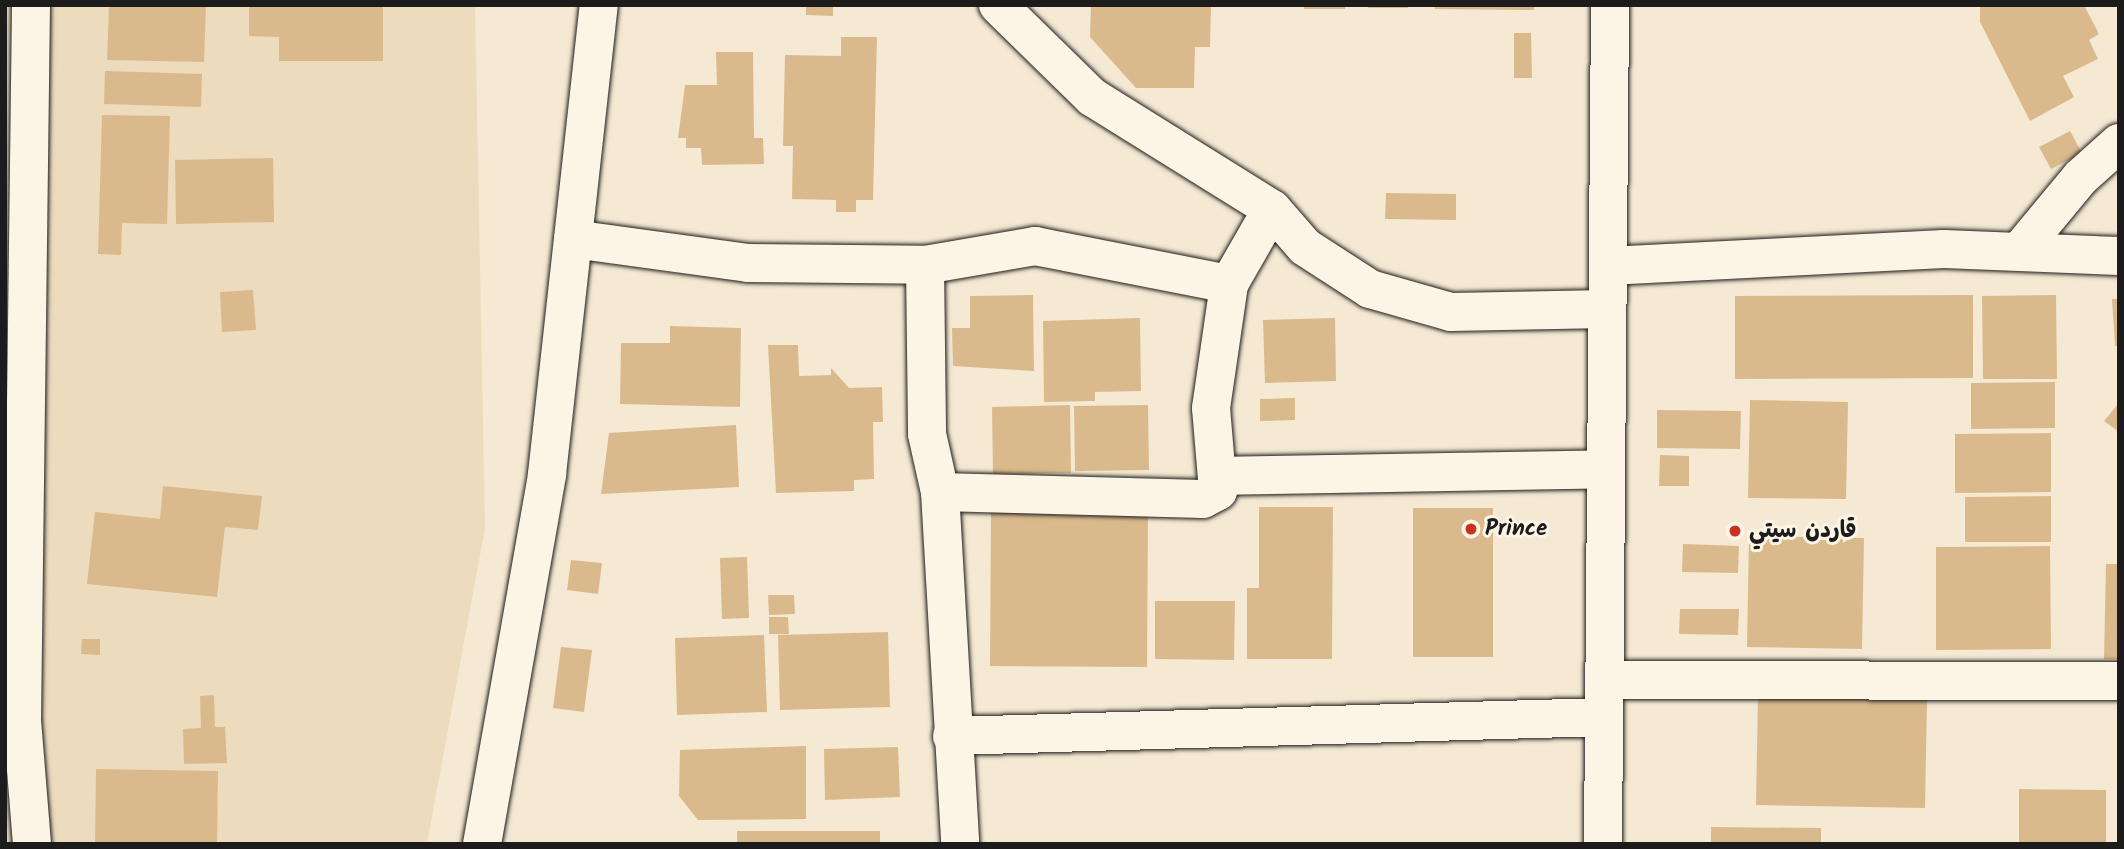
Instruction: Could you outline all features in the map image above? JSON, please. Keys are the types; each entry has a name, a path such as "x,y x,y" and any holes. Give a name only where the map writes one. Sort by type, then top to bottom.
{"street":[{"path":"31,5 22,720 32,844"},
{"path":"482,844 547,474 599,5"},
{"path":"998,5 1092,97 1272,209 1325,263 1400,300 1474,314 1607,309"},
{"path":"1602,844 1610,5"},
{"path":"2022,248 2119,143"},
{"path":"940,492 1203,499 1219,491 1211,408 1229,284 1272,209"},
{"path":"572,239 748,263 925,265 1035,246 1229,284"},
{"path":"1608,266 2022,248 2119,256"},
{"path":"925,265 927,433 940,492 960,844"},
{"path":"1217,476 1606,469"},
{"path":"952,736 1604,699 2119,681"}],"shaded area":[{"path":"5,5 475,5 485,528 427,844 5,844"}],"building":[{"path":"109,5 206,5 204,62 107,60"},
{"path":"249,5 383,5 383,61 279,61 279,37 249,36"},
{"path":"806,5 833,5 833,16 806,15"},
{"path":"1091,5 1211,5 1210,47 1195,47 1194,88 1136,88 1090,37"},
{"path":"1304,5 1345,5 1345,9 1304,9"},
{"path":"1369,5 1408,5 1408,8 1368,8"},
{"path":"1435,5 1534,5 1534,10 1435,9"},
{"path":"1980,5 2084,5 2099,34 2089,40 2098,59 2063,76 2074,97 2030,121 1980,22"},
{"path":"1514,33 1531,33 1532,78 1514,78"},
{"path":"841,37 877,37 873,200 856,200 856,212 836,212 836,200 792,199 793,146 783,146 785,55 841,56"},
{"path":"716,52 753,52 754,138 763,138 764,164 702,165 701,148 686,148 686,138 678,138 685,85 717,85"},
{"path":"105,71 202,74 201,107 104,104"},
{"path":"102,115 170,116 167,224 122,223 121,255 98,254"},
{"path":"2070,131 2082,153 2051,169 2039,147"},
{"path":"273,158 274,222 176,224 175,160"},
{"path":"1386,193 1456,194 1456,220 1385,219"},
{"path":"253,290 256,330 222,332 220,292"},
{"path":"1033,295 1034,371 953,366 952,328 970,328 970,296"},
{"path":"1973,295 1973,378 1735,379 1735,296"},
{"path":"2056,295 2057,379 1983,379 1982,296"},
{"path":"2112,299 2119,299 2119,346 2115,346"},
{"path":"1140,318 1141,391 1095,392 1095,401 1044,402 1043,321"},
{"path":"1335,318 1336,381 1265,383 1263,320"},
{"path":"670,326 741,328 740,407 620,404 621,343 670,343"},
{"path":"768,345 798,345 799,376 831,375 831,368 849,388 882,387 883,422 873,422 874,479 854,480 854,491 776,493"},
{"path":"2055,382 2055,428 1971,429 1971,383"},
{"path":"1295,398 1295,420 1260,421 1260,399"},
{"path":"1750,400 1848,402 1846,499 1748,498"},
{"path":"2119,403 2119,432 2104,421"},
{"path":"1070,405 1071,473 993,474 992,407"},
{"path":"1148,405 1149,470 1075,471 1074,406"},
{"path":"1657,410 1741,411 1740,449 1657,448"},
{"path":"736,425 739,487 601,494 609,433"},
{"path":"2051,433 2051,492 1955,493 1955,434"},
{"path":"1660,455 1689,456 1689,486 1659,486"},
{"path":"163,486 262,496 258,530 225,527 217,597 87,584 95,512 160,519"},
{"path":"2051,496 2051,542 1965,542 1965,497"},
{"path":"1259,507 1333,507 1332,659 1247,659 1247,588 1259,588"},
{"path":"1413,508 1493,508 1493,657 1413,657"},
{"path":"991,511 1148,511 1147,667 990,666"},
{"path":"1749,536 1864,538 1862,649 1747,647"},
{"path":"1683,544 1739,546 1738,573 1682,572"},
{"path":"2050,546 2051,649 1936,650 1936,547"},
{"path":"747,557 749,618 722,619 720,558"},
{"path":"571,560 602,563 598,594 567,590"},
{"path":"2106,564 2119,564 2119,659 2104,659"},
{"path":"768,595 794,595 795,614 769,615"},
{"path":"1155,601 1235,601 1234,660 1155,659"},
{"path":"1680,609 1739,609 1738,635 1679,634"},
{"path":"769,617 788,617 789,634 769,634"},
{"path":"888,632 890,707 780,710 778,635"},
{"path":"764,635 767,712 677,715 675,638"},
{"path":"82,639 100,639 100,655 81,654"},
{"path":"561,647 592,650 584,712 553,708"},
{"path":"214,695 215,727 225,727 227,763 184,764 183,729 201,728 200,696"},
{"path":"1758,696 1927,699 1925,808 1756,805"},
{"path":"806,746 806,819 698,820 679,796 680,750"},
{"path":"898,747 900,797 825,800 824,749"},
{"path":"96,769 218,771 217,844 95,844"},
{"path":"2019,789 2106,790 2106,844 2019,844"},
{"path":"1711,827 1821,828 1821,844 1711,844"},
{"path":"737,831 880,831 880,844 737,844"}],"place":[{"name":"Prince","path":"1471,529"},
{"name":"قاردن سيتي","path":"1735,531"}]}
